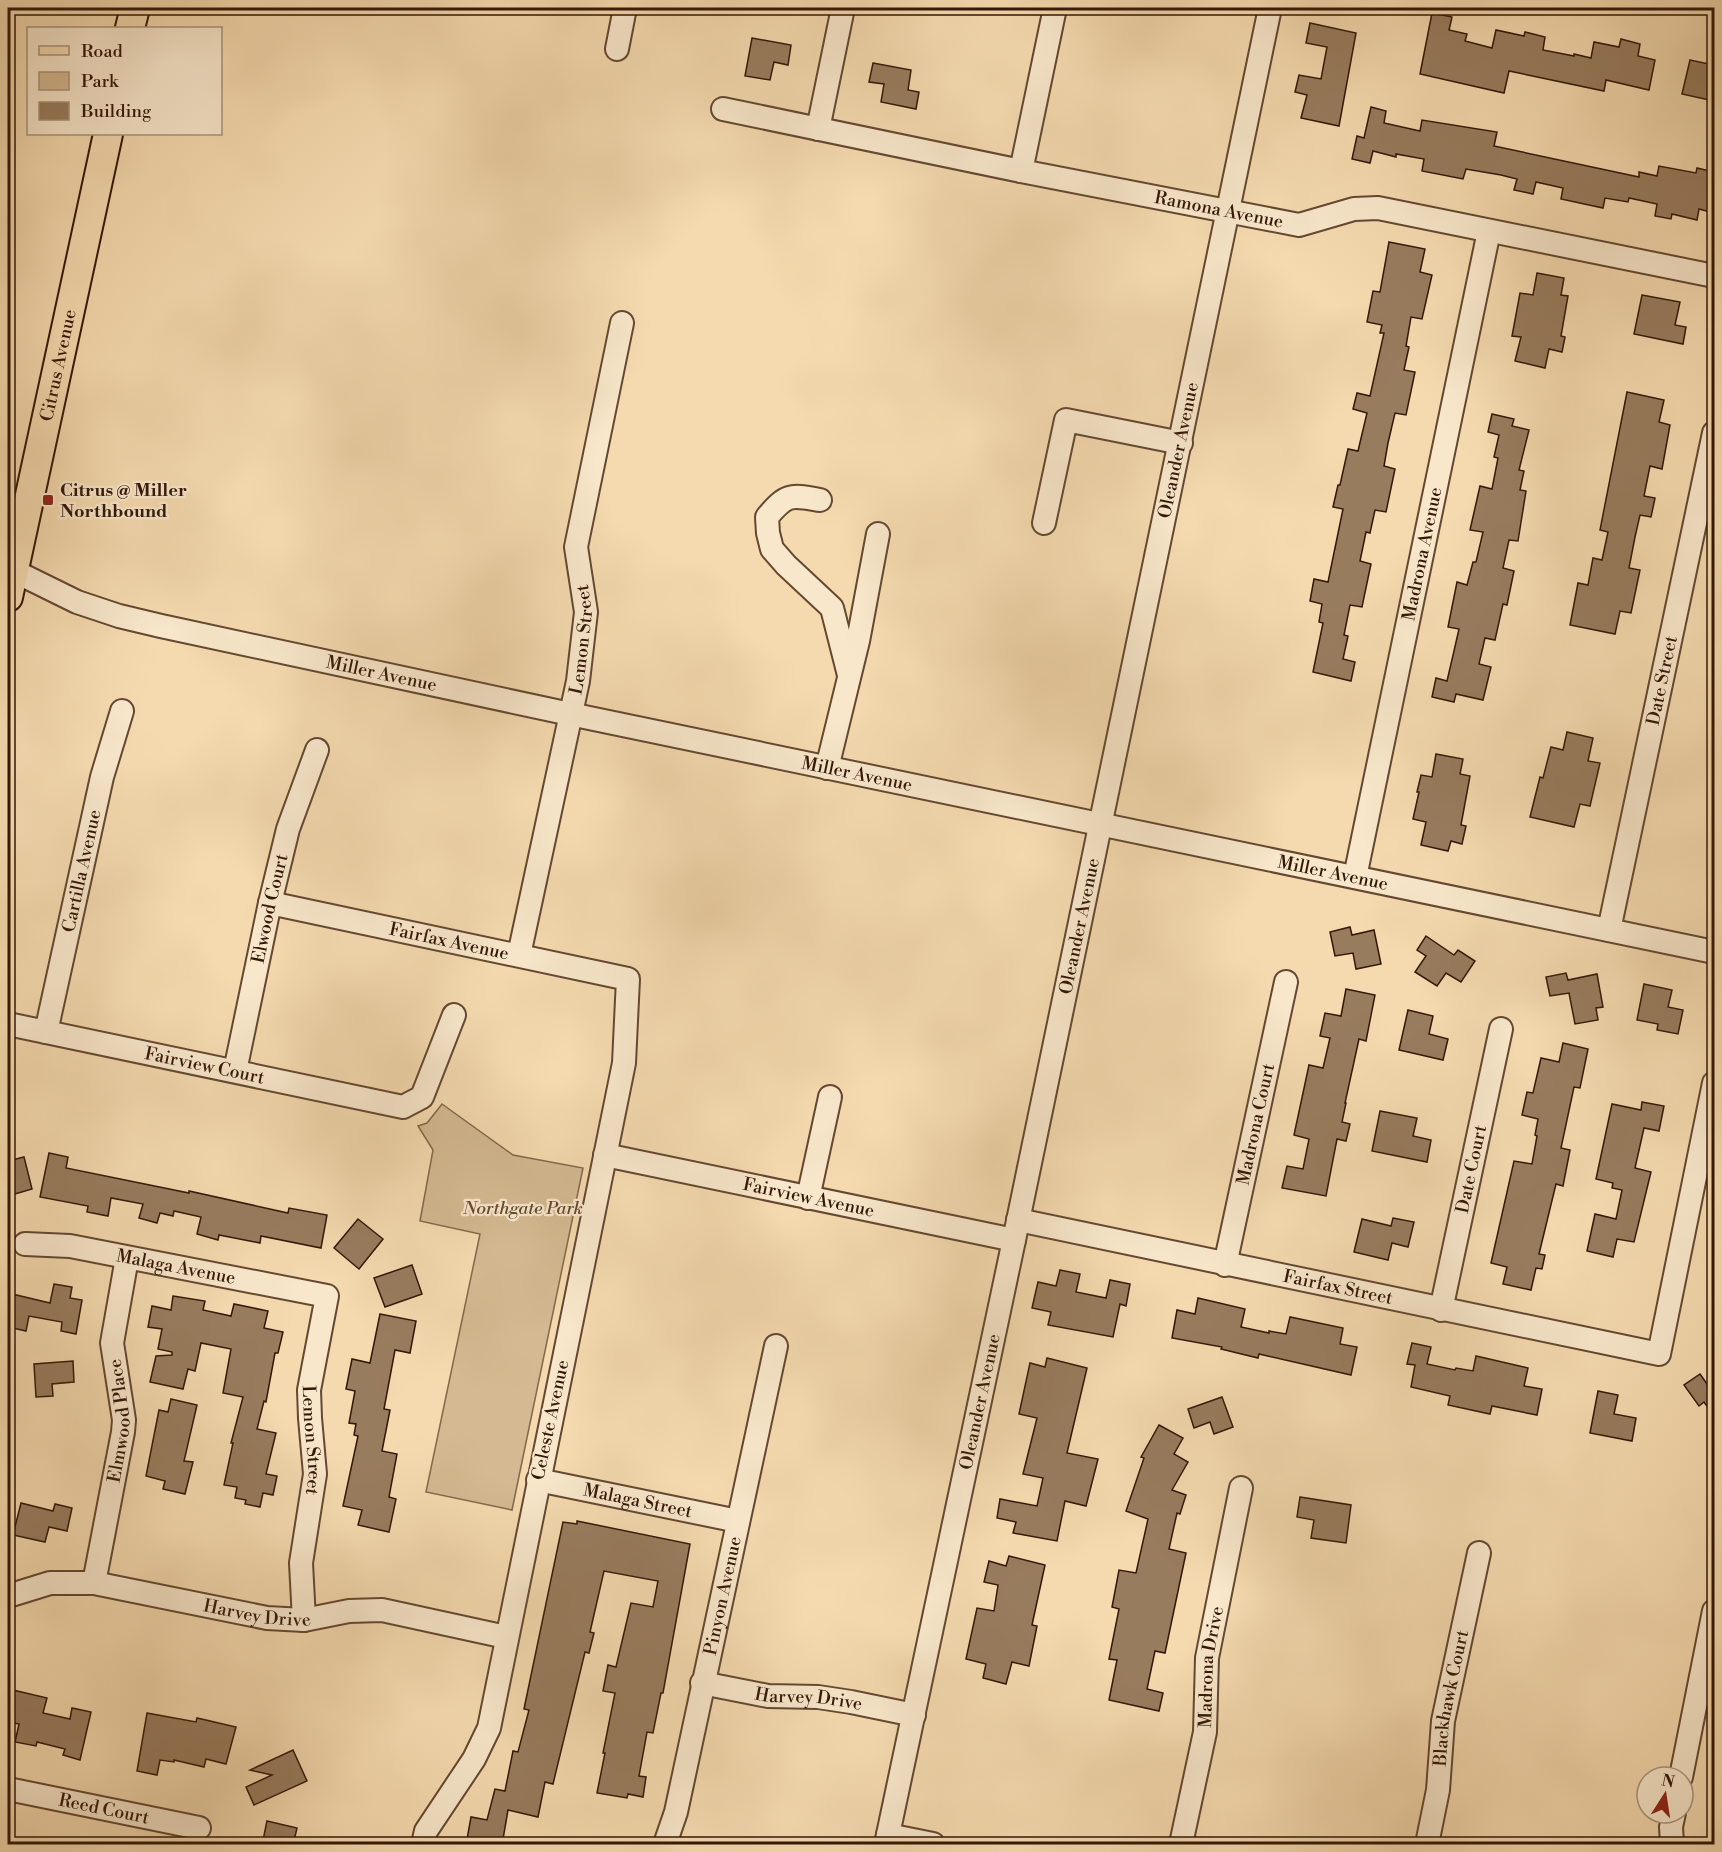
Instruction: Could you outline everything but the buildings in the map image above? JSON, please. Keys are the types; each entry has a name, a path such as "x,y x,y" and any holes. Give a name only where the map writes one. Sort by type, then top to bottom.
{"main road":[{"path":"130,27 135,8"},
{"name":"Citrus Avenue","path":"9,579 108,135"}],"street":[{"path":"617,49 626,8"},
{"path":"818,129 843,8"},
{"path":"1021,171 1055,8"},
{"name":"Oleander Avenue","path":"887,1840 1229,213 1270,8"},
{"name":"Ramona Avenue","path":"723,109 1229,213 1299,225 1354,209 1378,208 1714,276"},
{"name":"Madrona Avenue","path":"1355,877 1489,231"},
{"name":"Lemon Street","path":"519,955 578,681 586,612 576,547 622,323"},
{"path":"1044,523 1066,420 1180,443"},
{"name":"Date Street","path":"1609,930 1714,433"},
{"path":"820,500 786,497 767,517 768,533 772,549 832,608 849,675"},
{"path":"827,768 878,534"},
{"name":"Miller Avenue","path":"9,579 119,616 570,714 1714,952"},
{"name":"Cartilla Avenue","path":"46,1032 102,777 122,711"},
{"name":"Elwood Court","path":"235,1071 288,829 317,750"},
{"name":"Fairfax Avenue","path":"270,903 628,979"},
{"name":"Celeste Avenue","path":"423,1845 426,1831 474,1759 489,1728 624,1063 628,979"},
{"name":"Madrona Court","path":"1225,1265 1286,982"},
{"name":"Fairview Court","path":"8,1024 403,1107 422,1097 454,1015"},
{"name":"Date Court","path":"1441,1310 1501,1029"},
{"name":"Fairfax Street","path":"1016,1230 1225,1265 1659,1354 1714,1083"},
{"path":"808,1198 830,1097"},
{"name":"Fairview Avenue","path":"605,1155 808,1198 1016,1230"},
{"name":"Malaga Avenue","path":"25,1244 70,1246 327,1296"},
{"name":"Elmwood Place","path":"94,1583 123,1432 124,1420 112,1343 127,1258"},
{"name":"Lemon Street","path":"304,1620 301,1563 315,1474 309,1390 327,1296"},
{"name":"Pinyon Avenue","path":"665,1845 676,1812 776,1346"},
{"name":"Malaga Street","path":"538,1480 738,1521"},
{"name":"Madrona Drive","path":"1181,1845 1205,1732 1207,1658 1241,1488"},
{"name":"Blackhawk Court","path":"1427,1845 1438,1790 1443,1721 1479,1552"},
{"name":"Harvey Drive","path":"8,1596 50,1583 94,1583 267,1618 304,1620 349,1611 382,1610 506,1637"},
{"path":"1683,1765 1714,1611"},
{"name":"Harvey Drive","path":"702,1683 768,1696 818,1697 914,1715"},
{"name":"Reed Court","path":"8,1789 199,1828"},
{"path":"1671,1825 1672,1845"},
{"path":"887,1840 933,1845"}],"green space":[{"name":"Northgate Park","path":"442,1104 513,1155 583,1168 512,1510 426,1492 480,1234 420,1221 433,1150 418,1126 427,1123"}],"place":[{"name":"Citrus @ Miller Northbound","path":"48,500"}]}
